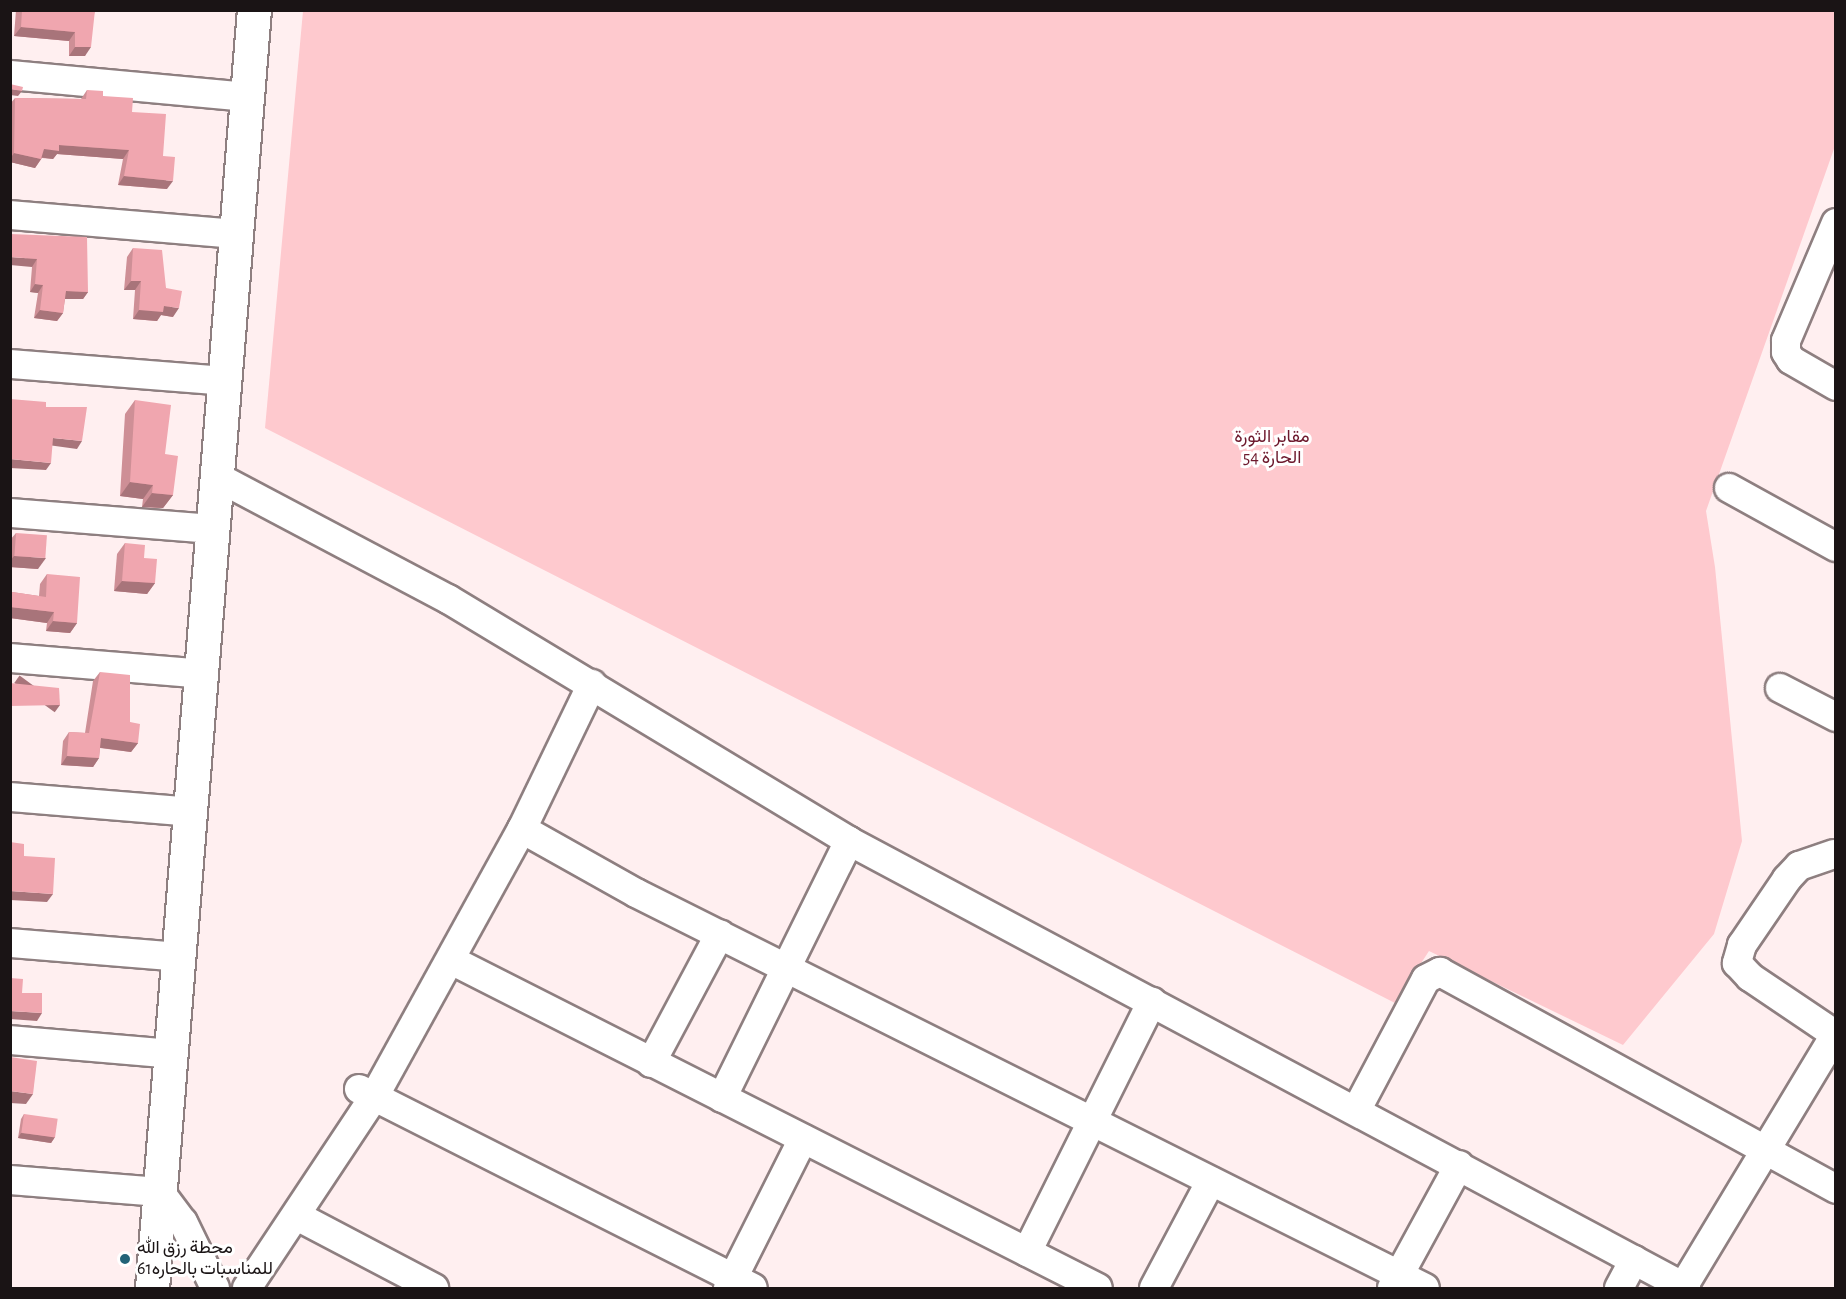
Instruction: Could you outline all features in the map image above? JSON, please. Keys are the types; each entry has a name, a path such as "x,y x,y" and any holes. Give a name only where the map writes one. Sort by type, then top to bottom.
{"main road":[{"path":"152,1288 219,478 254,10"}],"street":[{"path":"10,75 248,97"},
{"path":"10,215 237,234"},
{"path":"1835,224 1786,341 1786,352 1791,360 1836,386"},
{"path":"10,364 226,381"},
{"path":"219,478 438,594 592,684 849,841 1459,1165 1685,1288 1835,1035 1750,977 1737,963 1742,945 1787,879 1807,862 1835,853"},
{"path":"1730,488 1836,547"},
{"path":"10,513 214,529"},
{"path":"10,658 203,674"},
{"path":"247,1288 297,1216 366,1093 452,960 522,829 592,684"},
{"path":"1780,688 1836,717"},
{"path":"10,797 191,813"},
{"path":"522,829 636,893 720,934 786,970 1211,1180 1395,1282 1425,1288"},
{"path":"722,1098 849,841"},
{"path":"651,1063 720,934"},
{"path":"10,943 180,957"},
{"path":"452,960 1098,1288"},
{"path":"1356,1111 1426,979 1440,972 1836,1189"},
{"path":"1027,1252 1152,1001"},
{"path":"10,1040 172,1054"},
{"path":"366,1093 738,1285 803,1139"},
{"path":"1395,1282 1459,1165"},
{"path":"10,1180 160,1192 183,1222 216,1288"},
{"path":"1154,1288 1211,1180"},
{"path":"297,1216 434,1288"},
{"path":"1619,1288 1634,1260"}],"green space":[{"name":"مقابر الثورة الحارة 54","path":"303,11 1835,11 1835,146 1706,511 1715,567 1742,841 1714,934 1623,1045 1429,951 1395,1003 265,428"}],"building":[{"path":"22,10 95,10 91,47 75,47 75,32 21,27"},
{"path":"10,84 23,87 22,91 10,89"},
{"path":"87,90 103,91 103,96 133,98 132,112 166,114 163,156 175,157 173,181 124,176 129,150 59,145 59,151 44,149 41,159 14,153 15,98 86,99"},
{"path":"10,234 87,237 88,292 66,291 63,313 40,310 43,285 35,284 37,259 10,257"},
{"path":"133,248 162,250 166,288 182,291 179,308 164,306 163,312 139,310 141,281 131,281"},
{"path":"10,399 46,402 46,407 87,407 82,441 53,438 51,463 10,459"},
{"path":"135,400 171,405 165,454 178,456 173,495 152,493 153,485 130,482"},
{"path":"16,533 47,535 45,558 14,556"},
{"path":"125,543 145,545 144,558 157,559 155,583 122,581"},
{"path":"47,574 80,577 77,623 53,621 54,612 10,607 12,592 46,597"},
{"path":"100,672 130,675 130,722 140,724 138,743 101,738 99,758 67,756 69,732 89,733"},
{"path":"10,683 59,688 60,705 10,706"},
{"path":"10,842 24,844 24,856 55,858 53,894 10,891"},
{"path":"10,978 23,979 22,993 42,993 42,1013 10,1011"},
{"path":"10,1057 37,1061 33,1094 10,1091"},
{"path":"24,1114 58,1119 55,1138 21,1133"}],"place":[{"name":"محطة رزق الله للمناسبات بالحاره61","path":"125,1259"}]}
